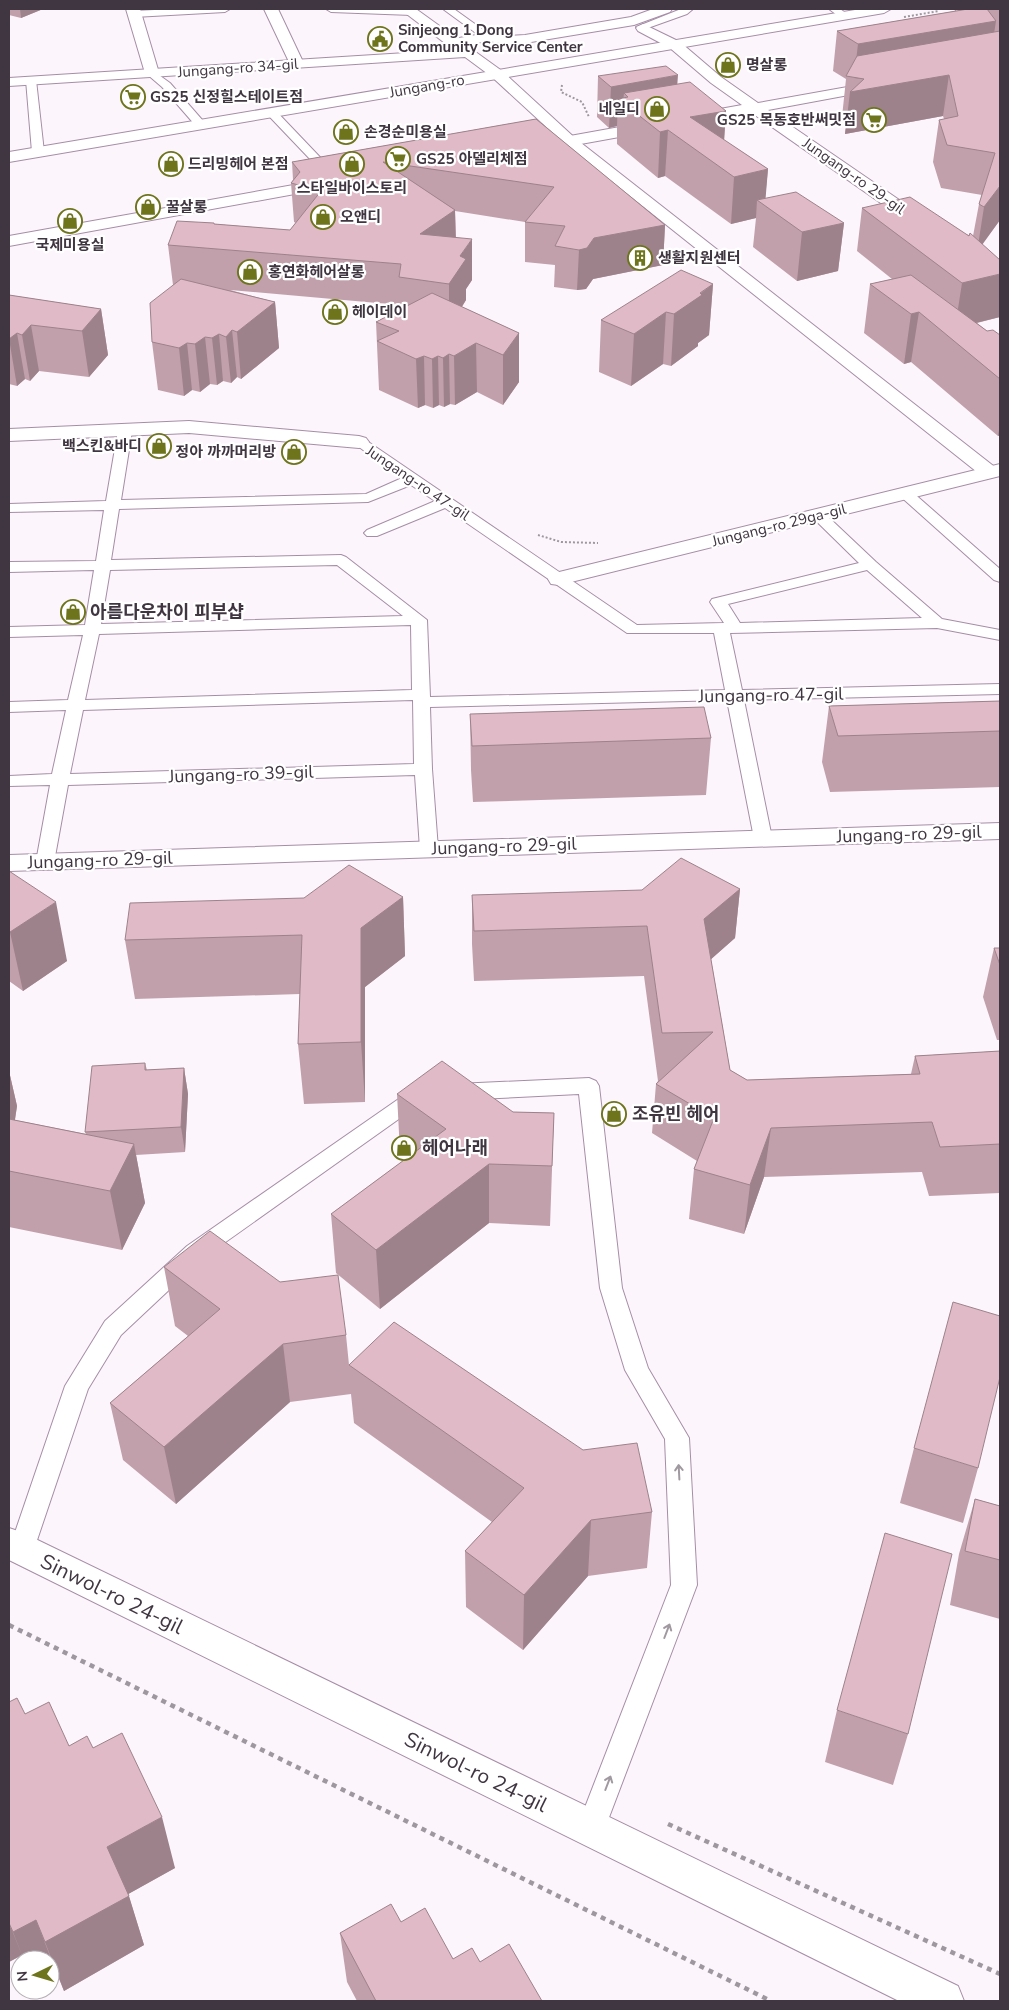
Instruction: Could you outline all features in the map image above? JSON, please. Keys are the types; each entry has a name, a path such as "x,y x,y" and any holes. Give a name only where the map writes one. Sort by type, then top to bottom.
{"street":[{"path":"271,9 297,64"},
{"path":"453,43 488,37 506,40 524,39 634,20 665,9"},
{"name":"Jungang-ro","path":"9,157 675,45 839,12 884,9"},
{"path":"409,10 497,74 571,142 995,471"},
{"path":"133,11 152,73"},
{"name":"Jungang-ro 29-gil","path":"642,27 675,45 716,80 935,232"},
{"name":"Jungang-ro 34-gil","path":"9,82 467,53"},
{"path":"982,68 1000,64"},
{"path":"523,150 898,82"},
{"path":"9,242 342,182"},
{"name":"Jungang-ro 47-gil","path":"9,434 190,427 359,442"},
{"name":"Jungang-ro 29ga-gil","path":"558,579 995,471"},
{"name":"Jungang-ro 29-gil","path":"9,863 1000,831"},
{"name":"Sinwol-ro 24-gil","path":"16,1546 943,2001"}],"lane":[{"path":"133,11 225,9"},
{"path":"331,9 409,10"},
{"path":"448,9 488,37"},
{"path":"642,27 688,9"},
{"path":"960,9 1000,64"},
{"path":"152,73 166,85 200,124"},
{"path":"31,80 38,152"},
{"path":"271,112 342,182"},
{"path":"44,862 92,629 125,431"},
{"name":"Jungang-ro 47-gil","path":"359,442 633,630 937,624 1000,635"},
{"path":"9,508 368,498 412,479"},
{"path":"905,493 1000,577"},
{"path":"372,533 446,502"},
{"path":"818,515 870,565 937,624"},
{"path":"9,568 342,560 419,620"},
{"path":"763,838 734,696 728,628 718,602 870,565"},
{"path":"9,632 419,620"},
{"path":"419,620 423,769 429,849"},
{"name":"Jungang-ro 47-gil","path":"421,699 734,696 1000,689"},
{"path":"9,707 421,699"},
{"name":"Jungang-ro 39-gil","path":"9,781 423,769"},
{"path":"16,1546 77,1386 113,1328 195,1252 420,1094 589,1086 611,1288 637,1370 677,1438 684,1586 591,1828"}],"path":[{"path":"903,17 942,10"},
{"path":"563,77 561,92 582,102 600,136"},
{"path":"533,534 561,542 599,543"},
{"path":"9,1625 771,2001"}],"building":[{"path":"968,9 987,9 996,21 858,44 837,31"},
{"path":"1000,31 1000,186 984,207 979,204 995,153 947,145 939,120 958,116 949,75 850,92 864,79 846,76 857,56"},
{"path":"666,66 678,75 611,87 598,76"},
{"path":"690,82 726,111 690,117 768,169 734,177 668,130 660,132 618,99 628,97 624,93"},
{"path":"536,119 665,225 594,238 587,248 579,250 555,246 565,226 525,222 554,187 383,162 455,210 420,234 472,239 460,256 466,259 449,284 399,277 401,264 168,245 177,221 290,230 321,191 291,183 300,172 292,162"},
{"path":"796,192 844,223 802,232 757,200"},
{"path":"910,197 969,236 970,233 1000,260 1000,274 962,283 862,208"},
{"path":"681,270 713,284 700,293 702,295 674,314 666,312 634,334 601,320"},
{"path":"911,275 987,331 993,330 1000,335 1000,379 919,312 911,314 870,284"},
{"path":"181,279 275,302 237,332 232,330 226,337 219,334 212,338 205,337 195,344 187,343 179,348 152,342 150,303"},
{"path":"432,293 519,333 503,355 476,343 454,356 449,354 443,358 438,356 432,359 424,356 416,359 377,341 399,331 376,322"},
{"path":"9,295 101,309 82,331 31,325 22,335 17,333 9,339"},
{"path":"1000,701 1000,731 838,736 829,706"},
{"path":"704,707 711,738 472,746 470,714"},
{"path":"681,858 740,889 704,919 730,1070 747,1080 920,1074 915,1056 1000,1051 1000,1144 940,1147 932,1122 771,1128 750,1185 694,1169 714,1118 656,1084 713,1032 662,1033 647,926 474,931 472,895 642,890"},
{"path":"349,865 403,897 361,928 361,1042 298,1044 302,935 125,940 130,903 304,898"},
{"path":"9,871 56,902 10,932 9,931"},
{"path":"994,948 1000,948 1000,965"},
{"path":"442,1061 513,1112 554,1113 552,1166 489,1164 376,1250 331,1214 446,1129 397,1094"},
{"path":"145,1063 145,1070 184,1068 181,1127 85,1132 92,1066"},
{"path":"9,1119 134,1144 110,1191 9,1171"},
{"path":"210,1231 280,1282 338,1275 346,1335 283,1344 164,1447 110,1403 220,1309 164,1267"},
{"path":"953,1302 1000,1316 1000,1377 978,1468 914,1448"},
{"path":"394,1322 583,1450 637,1443 652,1512 591,1520 524,1595 465,1551 524,1488 349,1365"},
{"path":"975,1499 1000,1506 1000,1560 965,1551"},
{"path":"885,1533 952,1554 908,1734 837,1710"},
{"path":"17,1698 25,1714 49,1702 69,1746 87,1736 93,1748 122,1733 162,1817 107,1847 129,1896 45,1942 36,1920 13,1932 9,1923 9,1702"},
{"path":"391,1904 401,1922 425,1908 453,1959 472,1948 480,1962 509,1944 542,2001 376,2001 340,1933"}],"place":[{"name":"Sinjeong 1 Dong Community Service Center","path":"380,39"},
{"name":"명살롱","path":"728,65"},
{"name":"GS25 신정힐스테이트점","path":"133,97"},
{"name":"네일디","path":"657,109"},
{"name":"GS25 목동호반써밋점","path":"874,120"},
{"name":"손경순미용실","path":"346,132"},
{"name":"GS25 아델리체점","path":"398,159"},
{"name":"드리밍헤어 본점","path":"171,164"},
{"name":"스타일바이스토리","path":"352,164"},
{"name":"꿀살롱","path":"148,207"},
{"name":"오앤디","path":"323,217"},
{"name":"국제미용실","path":"70,221"},
{"name":"생활지원센터","path":"640,258"},
{"name":"홍연화헤어살롱","path":"250,272"},
{"name":"헤이데이","path":"335,312"},
{"name":"백스킨&바디","path":"159,446"},
{"name":"정아 까까머리방","path":"294,452"},
{"name":"아름다운차이 피부샵","path":"73,612"},
{"name":"조유빈 헤어","path":"614,1114"},
{"name":"헤어나래","path":"404,1148"}]}
